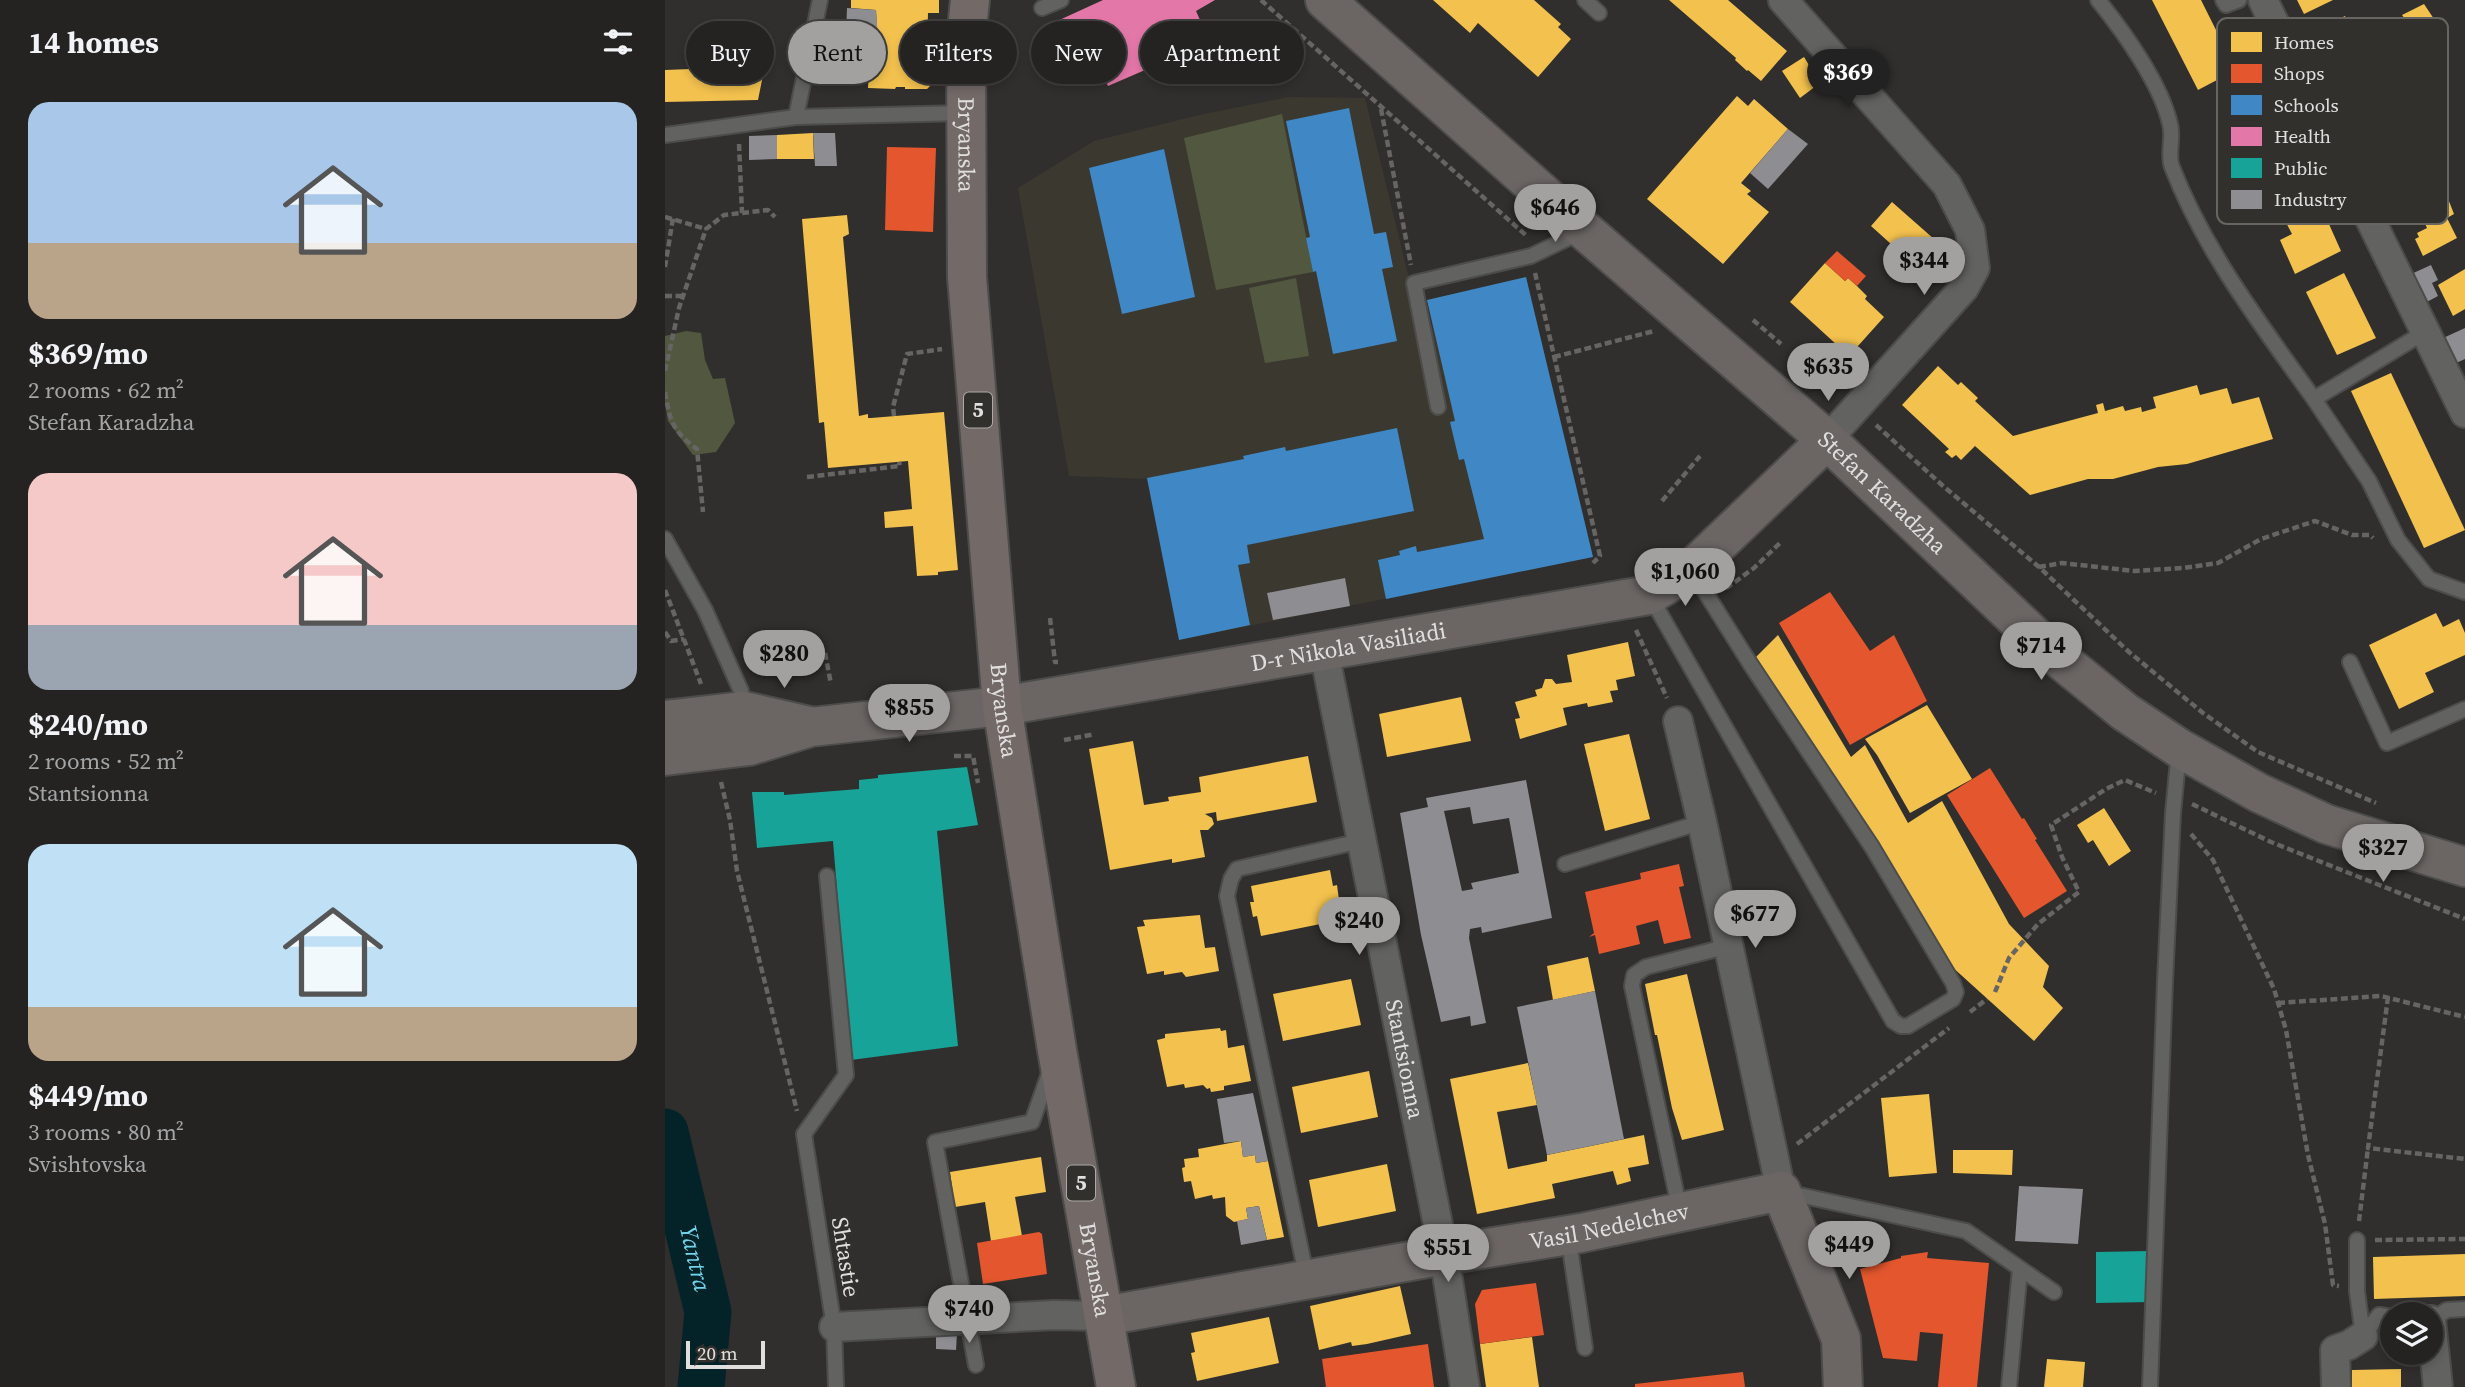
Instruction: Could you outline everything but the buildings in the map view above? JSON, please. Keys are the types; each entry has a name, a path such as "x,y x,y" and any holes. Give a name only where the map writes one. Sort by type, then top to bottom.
{"main road":[{"name":"Bryanska","path":"967,9 967,277 1002,706 1057,1050 1116,1387"}],"street":[{"name":"Stefan Karadzha","path":"1325,0 1584,230 1827,440 2050,651 2125,712 2179,748 2259,793 2326,824 2465,867"},
{"name":"Stefan Karadzha","path":"1783,0 1947,185 1970,230 1975,268 1964,288 1827,440"},
{"path":"2263,0 2272,18"},
{"path":"2372,224 2465,413"},
{"name":"D-r Nikola Vasiliadi","path":"689,736 746,729 811,727 1002,706 1324,651 1642,612 1692,570 1827,440"},
{"name":"Stantsionna","path":"1324,651 1444,1255 1465,1387"},
{"path":"1678,722 1702,822 1777,1176 1841,1339 1843,1387"},
{"path":"2326,824 2465,890"},
{"name":"Vasil Nedelchev","path":"1104,1316 1567,1235 1680,1212 1777,1176"},
{"path":"834,1327 1055,1315 1104,1316"},
{"path":"2336,1387 2335,1350 2363,1336"},
{"path":"2436,1365 2438,1387"}],"lane":[{"path":"796,117 820,0"},
{"path":"1042,8 1061,0"},
{"path":"1585,0 1599,13"},
{"path":"2098,0 2154,81 2171,126 2170,163 2230,279 2369,481 2399,540 2430,579 2465,592"},
{"path":"2223,0 2226,5 2239,0"},
{"path":"665,135 796,117 965,113"},
{"path":"1439,407 1414,283 1531,257 1584,230"},
{"path":"2314,399 2425,332"},
{"path":"665,539 705,610 741,691 746,729"},
{"path":"1642,612 1699,686 1893,1021 1901,1026 1908,1026 1954,999 1956,992 1953,983 1872,847 1751,665 1692,570"},
{"path":"2350,662 2387,743 2465,709"},
{"path":"2150,1387 2173,813 2179,748"},
{"path":"1565,864 1702,822"},
{"path":"1307,1280 1227,896 1231,879 1237,869 1361,841"},
{"path":"804,1135 846,1075 827,876"},
{"path":"1680,1212 1632,986 1634,975 1646,967 1729,946"},
{"path":"976,1366 935,1142 1032,1122 1057,1050"},
{"name":"Shtastie","path":"804,1135 834,1327 836,1387"},
{"path":"1777,1176 1966,1231 2054,1292"},
{"path":"1567,1235 1585,1348"},
{"path":"2357,1240 2357,1292 2363,1336"},
{"path":"2009,1387 2020,1269"},
{"path":"2443,1312 2465,1309"},
{"path":"2363,1336 2380,1315"},
{"path":"2443,1319 2465,1318"}],"path":[{"path":"1261,0 1528,237 1600,556 1593,563"},
{"path":"1381,107 1414,283"},
{"path":"738,125 742,213"},
{"path":"665,371 683,296 706,229 724,215 768,209 775,217"},
{"path":"665,216 706,229"},
{"path":"665,267 673,218"},
{"path":"665,296 683,296"},
{"path":"1753,320 1781,344"},
{"path":"1554,357 1692,321"},
{"path":"894,416 893,407 907,354 944,348"},
{"path":"665,391 670,420 684,439 697,449 703,512"},
{"path":"1857,408 1941,485 2039,566 2129,652 2203,713 2258,752 2317,779"},
{"path":"1661,501 1700,456"},
{"path":"807,477 900,466 899,462"},
{"path":"2039,566 2062,563 2134,571 2218,564 2262,539 2315,521 2353,535 2371,536 2379,544"},
{"path":"1734,597 1728,587 1754,568 1781,542"},
{"path":"665,590 684,639 689,736 737,871 804,1135"},
{"path":"1642,612 1678,722"},
{"path":"1051,618 1055,662"},
{"path":"665,632 671,641 684,639"},
{"path":"825,653 831,684"},
{"path":"1064,740 1095,734"},
{"path":"954,756 973,756 978,783"},
{"path":"1995,992 2009,958 2038,924 2079,892 2062,857 2051,825 2106,789 2125,780 2154,791 2173,813"},
{"path":"2218,816 2270,842 2465,919"},
{"path":"2213,860 2274,989 2286,1030 2308,1155 2325,1224 2333,1285 2357,1292"},
{"path":"2278,1003 2388,997 2465,1017"},
{"path":"2388,997 2357,1240 2465,1239"},
{"path":"1965,1015 1987,999"},
{"path":"1777,1176 1954,1024"},
{"path":"2368,1148 2465,1159"}],"shaded area":[{"path":"1288,97 1365,98 1421,328 1432,325 1427,300 1526,277 1593,557 1179,640 1147,479 1069,476 1018,188 1094,141 1199,115"}],"green space":[{"path":"1282,114 1313,272 1216,290 1184,138"},
{"path":"1296,278 1309,356 1265,363 1249,288"},
{"path":"686,331 701,333 705,360 713,379 725,378 735,423 716,452 693,455 668,421 665,403 665,336"}],"waterway":[{"name":"Yantra","path":"665,1132 708,1312 701,1387"}]}
